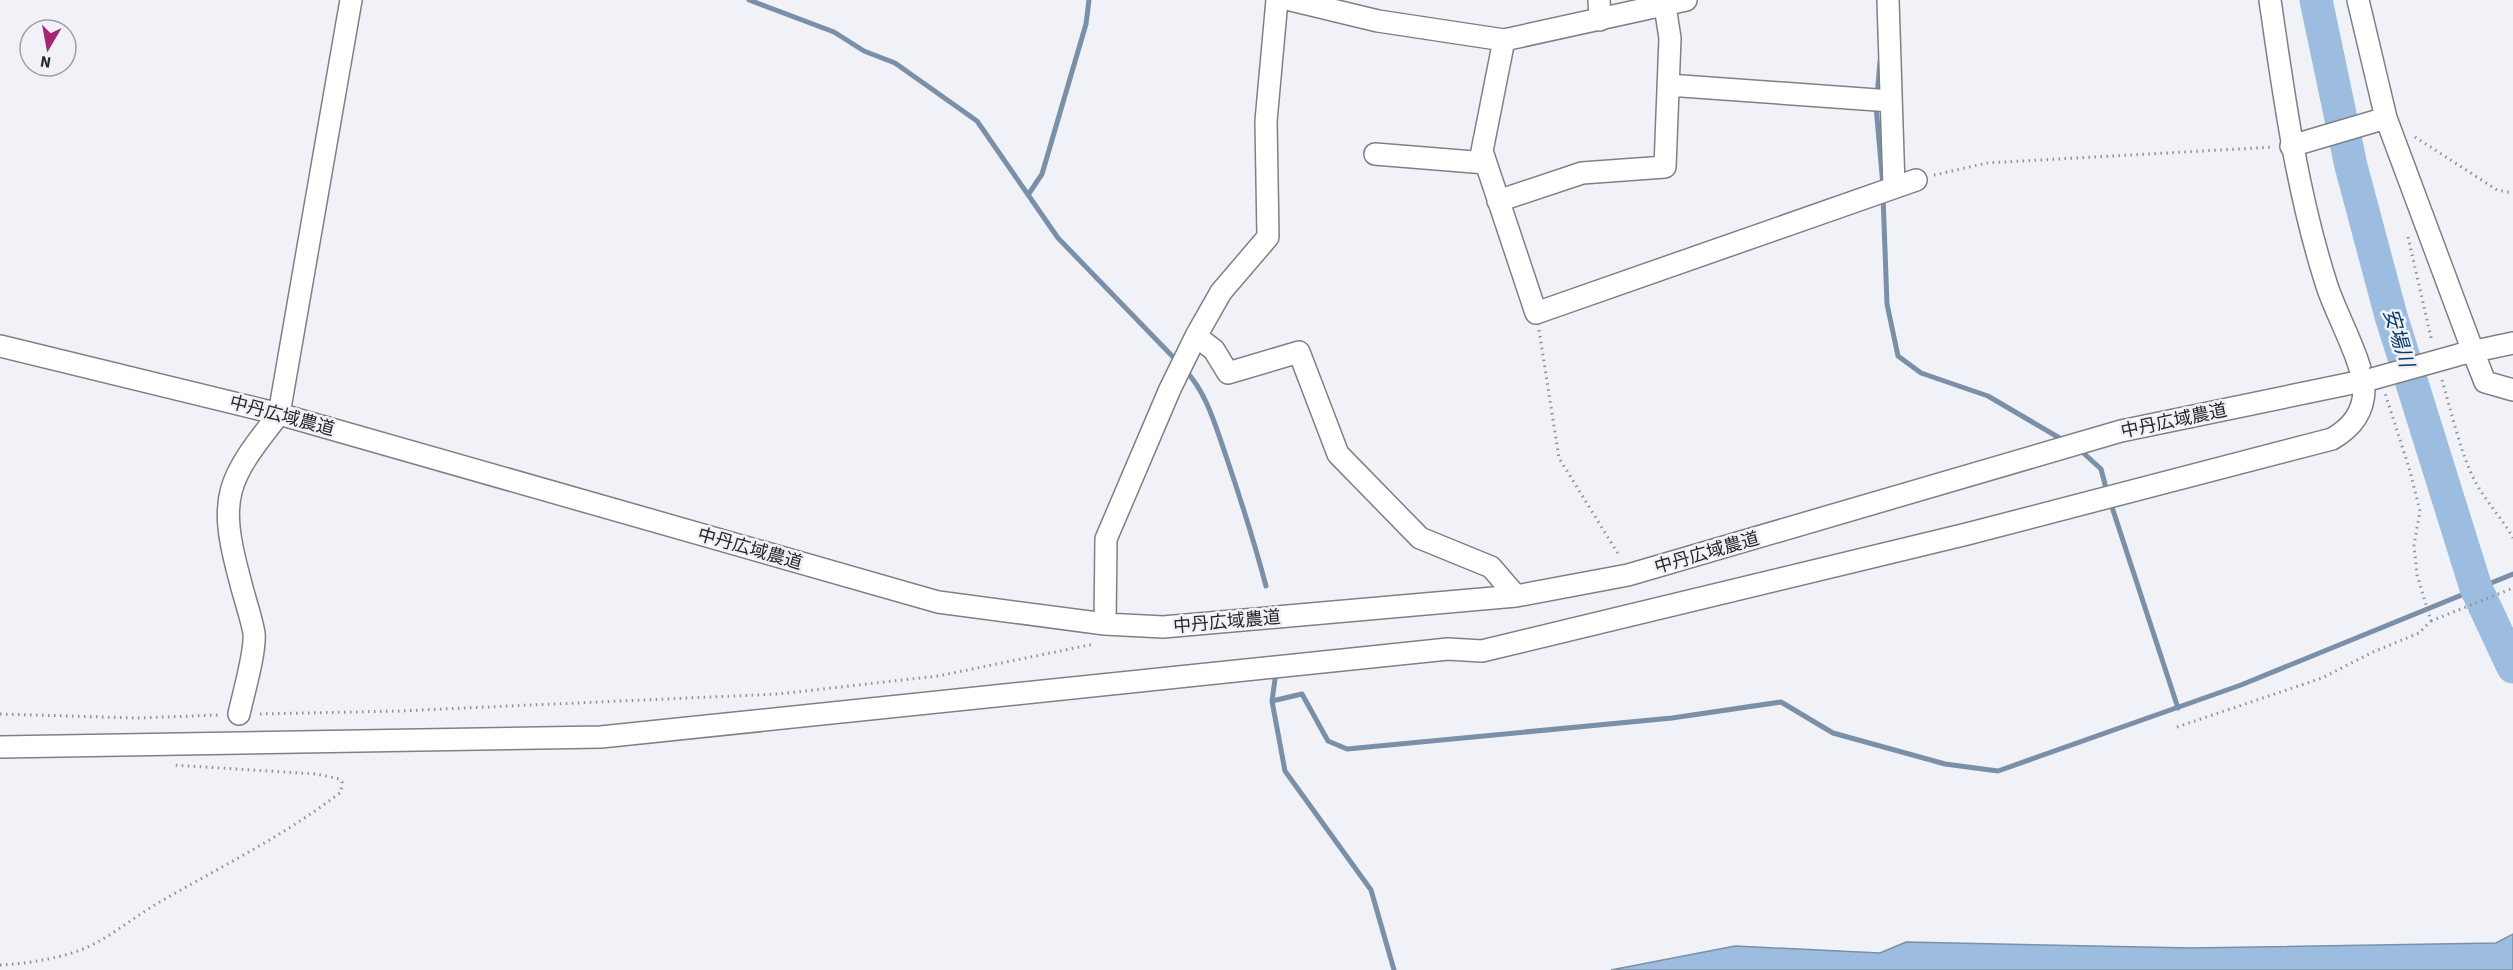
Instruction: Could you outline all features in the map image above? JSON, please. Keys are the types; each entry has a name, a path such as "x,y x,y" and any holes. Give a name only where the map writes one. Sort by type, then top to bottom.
{"street":[{"path":"240,714 254,635 232,554 227,514 232,482 244,458 279,414 351,0"},
{"path":"1103,633 1106,539 1170,389 1221,292 1268,237 1266,121 1277,0"},
{"path":"1291,0 1378,21 1504,40 1600,10 1665,6 1686,0"},
{"path":"1888,0 1894,187"},
{"path":"0,747 601,737 1436,650 1482,651 1967,534 2332,439 2346,431 2357,417 2373,381 2327,285 2291,146 2270,0"},
{"path":"2358,0 2386,118 2466,354 2485,382 2513,390"},
{"path":"1498,201 1582,173 1665,167 1670,38 1665,6"},
{"path":"1504,40 1482,151 1536,313 1916,180"},
{"path":"1668,85 1891,101"},
{"path":"2291,146 2386,118"},
{"path":"1375,154 1486,163"},
{"name":"中丹広域農道","path":"0,346 279,414 938,602 1103,633 1516,596 1628,575 2121,431 2373,381 2513,343"},
{"path":"1193,345 1214,350 1228,374 1299,352 1338,454 1420,538 1491,567 1516,596"}],"path":[{"path":"2412,135 2497,190 2513,193"},
{"path":"1916,180 1987,163 2291,146"},
{"path":"1536,313 1559,458 1614,545 1628,575"},
{"path":"2373,381 2420,511 2414,545 2417,575 2431,621"},
{"path":"2177,727 2322,678 2373,652 2419,633 2431,621 2513,588"},
{"path":"0,714 111,717 398,711 778,694 938,676 1103,633"},
{"path":"111,717 119,745"},
{"path":"0,965 37,962 73,953 105,939 156,904 247,854 341,792 342,782 339,779 316,774 164,764"}],"water":[{"path":"2513,934 2513,970 1611,970 1735,946 1880,953 1906,942 2191,948 2496,943"}],"waterway":[{"path":"749,0 834,32 864,51 895,63 977,121 1058,238 1177,361"},
{"path":"1028,195 1042,174 1086,24 1089,0"},
{"name":"安場川","path":"2316,0 2351,166 2391,316 2476,588 2513,667"},
{"path":"1877,97 1880,61"},
{"path":"1876,106 1883,186"},
{"path":"1883,196 1887,304 1898,356 1921,373 1988,396 2063,440"},
{"path":"1185,370 1199,388 1213,420 1266,586"},
{"path":"2079,449 2101,469 2107,492"},
{"path":"2110,501 2178,708"},
{"path":"1272,701 1302,694 1328,741 1347,749 1672,718 1781,702 1833,733 1945,764 1998,771 2241,685 2513,574"},
{"path":"1276,672 1272,701 1285,771 1371,890 1394,970"}]}
